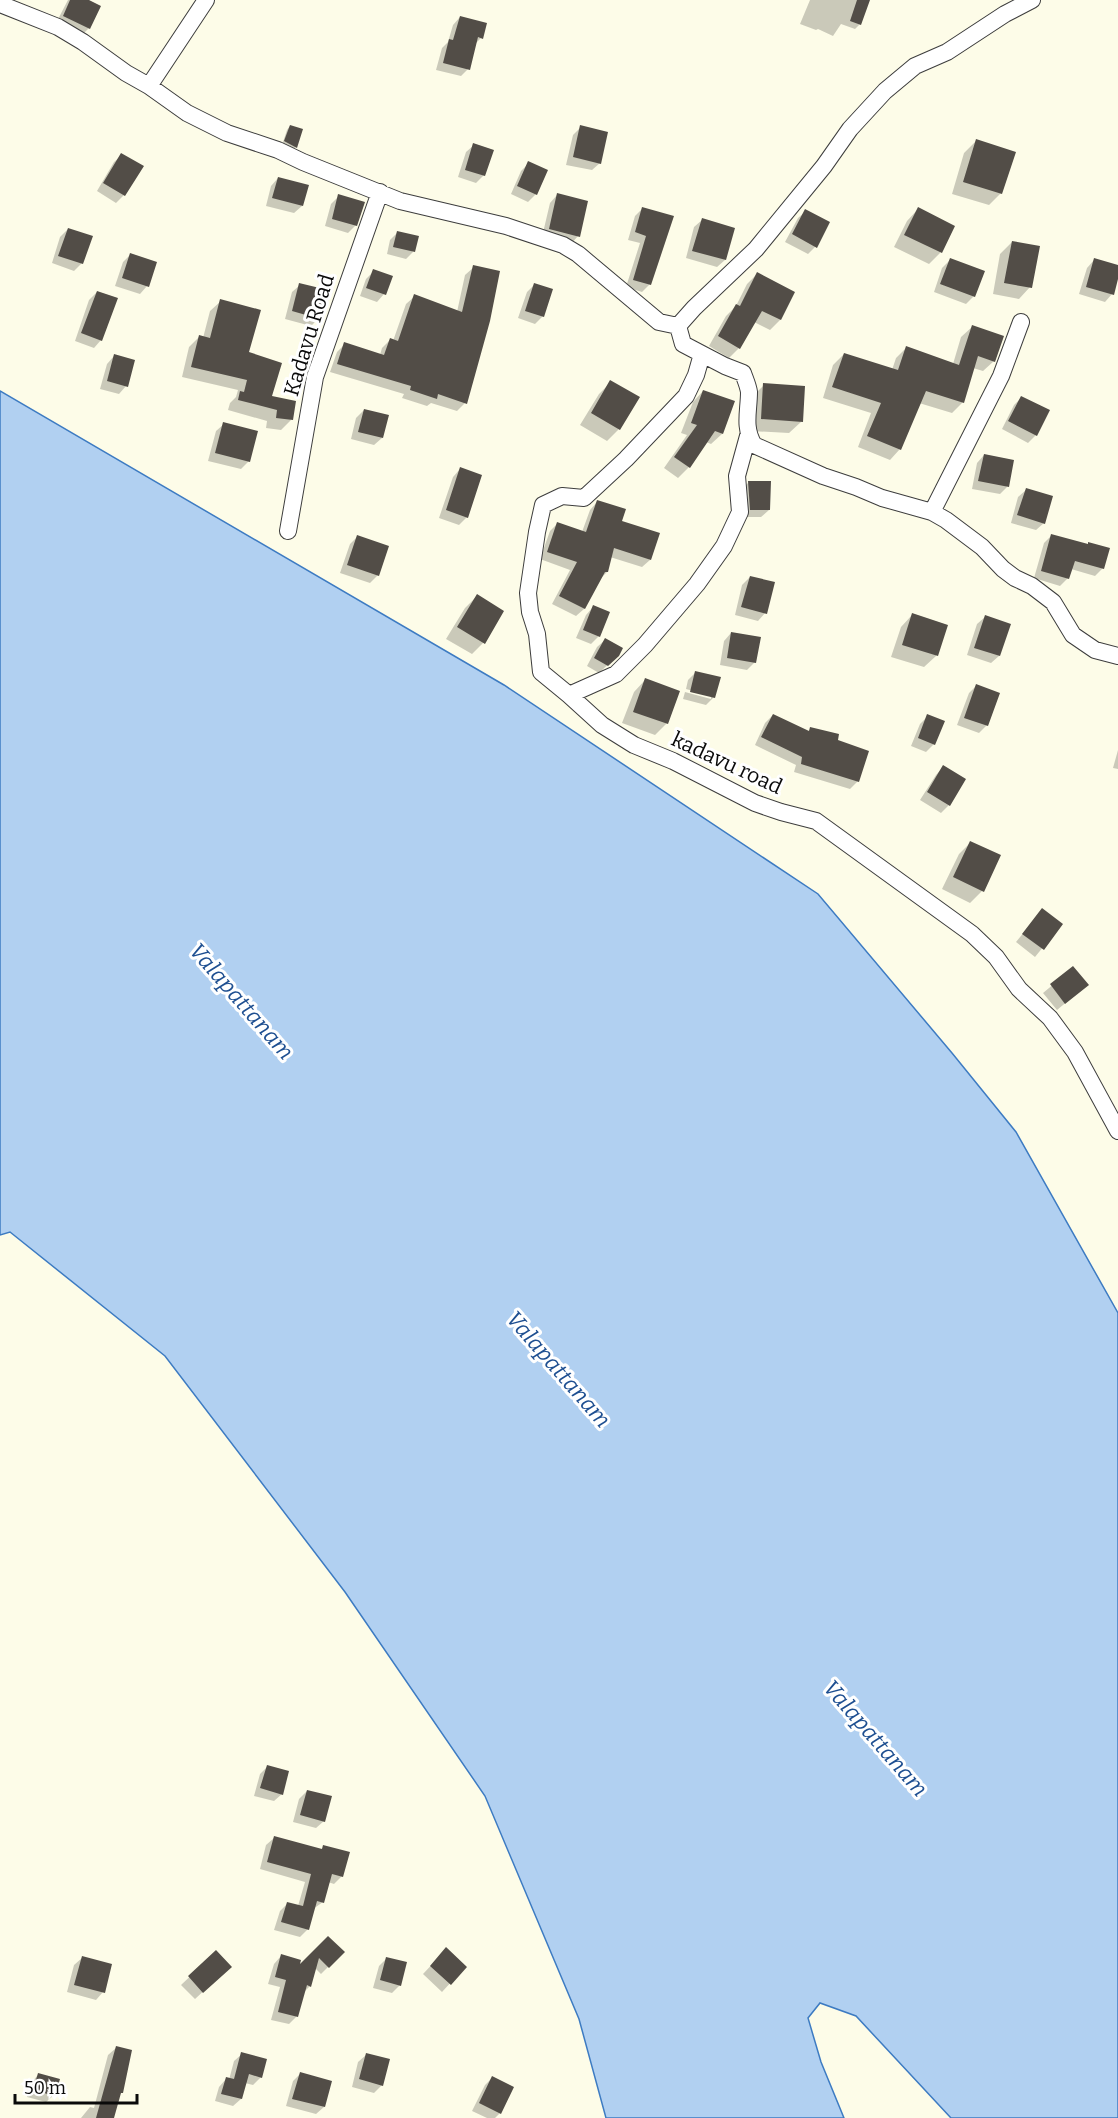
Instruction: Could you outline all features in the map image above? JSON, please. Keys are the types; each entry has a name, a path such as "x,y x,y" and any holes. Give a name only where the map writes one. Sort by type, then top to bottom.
{"street":[{"path":"149,86 206,0"},
{"path":"678,326 756,249 824,166 850,129 885,91 915,66 947,52 1005,14 1032,0"},
{"path":"0,4 58,27 187,113 226,133 278,150 400,201 506,226 563,245 578,254 659,322 678,326"},
{"name":"Kadavu Road","path":"288,531 315,376 380,192"},
{"path":"932,512 1002,376 1021,322"},
{"path":"569,695 616,674 645,645 697,584 724,546 740,512 737,476 748,436 746,416 749,389 743,373 683,344 678,326"},
{"name":"kadavu road","path":"702,354 696,375 686,396 585,498 562,496 543,505 528,593 530,612 537,634 541,672 602,724 634,745 673,761 755,803 816,820 972,934 996,957 1019,989 1050,1018 1075,1052 1118,1131"},
{"path":"748,436 754,445 823,476 882,498 932,512 946,520 982,547 1003,569 1015,578 1032,585 1053,602 1073,635 1095,650 1118,656"}],"water":[{"name":"Valapattanam","path":"0,391 504,685 818,894 1016,1132 1118,1313 1118,2118 951,2118 856,2016 820,2003 808,2018 821,2062 844,2118 606,2118 579,2019 485,1796 345,1592 165,1356 10,1232 0,1235"}],"building":[{"path":"70,0 89,0 101,6 90,29 63,16"},
{"path":"857,0 870,0 861,25 850,21"},
{"path":"460,16 487,23 483,39 478,37 470,70 443,63 449,39 453,40"},
{"path":"290,125 303,129 297,148 284,141"},
{"path":"580,125 608,132 601,164 573,157"},
{"path":"976,139 1016,152 1002,194 963,182"},
{"path":"473,143 494,150 485,176 465,170"},
{"path":"121,153 144,166 125,196 103,183"},
{"path":"528,161 548,170 537,195 517,186"},
{"path":"278,177 309,185 303,206 272,198"},
{"path":"557,193 588,201 580,237 549,229"},
{"path":"338,194 365,202 357,226 332,219"},
{"path":"642,207 674,216 651,285 633,280 646,236 635,232"},
{"path":"918,207 955,226 942,253 904,235"},
{"path":"805,209 830,222 817,248 792,234"},
{"path":"702,218 735,228 726,260 692,251"},
{"path":"68,228 93,236 83,264 58,256"},
{"path":"397,231 419,236 415,252 393,247"},
{"path":"1012,241 1040,246 1032,288 1004,283"},
{"path":"130,253 157,262 149,287 122,278"},
{"path":"950,258 985,271 975,297 940,284"},
{"path":"1094,258 1118,265 1118,279 1114,295 1086,287"},
{"path":"473,265 500,271 490,321 467,404 438,394 437,399 410,390 411,386 337,364 344,342 384,355 390,338 398,341 414,294 462,312"},
{"path":"373,269 393,276 386,295 366,288"},
{"path":"757,272 795,292 781,320 762,311 740,349 718,336 736,304 740,306"},
{"path":"299,283 328,290 320,319 292,311"},
{"path":"534,283 553,289 544,317 525,311"},
{"path":"97,291 118,298 102,341 81,333"},
{"path":"220,299 261,310 249,352 282,363 272,396 296,401 293,420 276,418 277,410 238,400 240,391 244,392 247,380 191,367 199,335 210,338"},
{"path":"972,325 1004,336 995,362 978,356 964,403 926,391 901,450 867,436 881,403 832,387 844,353 898,370 906,346 959,365"},
{"path":"114,354 135,360 128,387 107,381"},
{"path":"610,380 640,397 620,430 591,413"},
{"path":"763,383 805,386 803,422 761,419"},
{"path":"703,390 735,401 723,434 715,431 690,468 674,457 697,425 691,423"},
{"path":"1021,396 1050,410 1037,436 1008,421"},
{"path":"364,409 389,415 383,438 358,432"},
{"path":"223,422 258,431 250,462 215,453"},
{"path":"984,454 1014,460 1009,487 978,481"},
{"path":"460,467 482,475 468,518 446,510"},
{"path":"748,481 771,481 770,510 750,510"},
{"path":"1026,488 1053,496 1045,524 1017,515"},
{"path":"597,500 626,509 622,521 660,533 651,560 614,548 608,572 605,572 585,609 559,596 577,562 547,552 557,522 586,532"},
{"path":"1051,534 1110,548 1104,569 1075,561 1069,579 1041,571"},
{"path":"357,535 389,546 379,576 347,565"},
{"path":"750,576 775,582 767,614 741,607"},
{"path":"477,594 504,611 485,644 457,627"},
{"path":"593,605 610,612 600,637 583,630"},
{"path":"912,613 948,625 938,656 902,645"},
{"path":"985,615 1011,624 1000,656 974,648"},
{"path":"731,632 761,637 756,663 727,658"},
{"path":"605,638 623,648 619,656 608,666 594,658"},
{"path":"695,671 721,677 715,698 690,692"},
{"path":"645,678 680,691 668,724 633,712"},
{"path":"976,684 1000,693 988,726 964,718"},
{"path":"773,714 809,731 810,727 839,734 838,740 869,751 859,782 801,764 802,757 761,737"},
{"path":"927,714 945,721 935,745 918,738"},
{"path":"943,765 966,779 950,806 927,792"},
{"path":"970,841 1001,855 984,892 953,877"},
{"path":"1042,908 1063,924 1044,950 1022,934"},
{"path":"1073,966 1089,985 1065,1004 1050,984"},
{"path":"267,1765 289,1771 283,1795 260,1788"},
{"path":"307,1790 332,1796 325,1822 300,1815"},
{"path":"274,1836 322,1849 323,1845 350,1852 343,1877 332,1874 324,1903 317,1901 309,1930 281,1922 287,1902 303,1906 311,1874 267,1862"},
{"path":"328,1936 345,1952 329,1968 319,1958 311,1987 307,1985 298,2017 278,2012 286,1980 275,1977 281,1954 301,1960 300,1964"},
{"path":"446,1947 467,1967 451,1985 430,1966"},
{"path":"216,1950 232,1967 203,1993 188,1976"},
{"path":"82,1956 112,1964 105,1993 74,1985"},
{"path":"386,1957 407,1962 401,1986 380,1980"},
{"path":"116,2046 132,2050 123,2093 121,2093 114,2118 96,2118"},
{"path":"241,2052 267,2059 262,2078 249,2074 242,2099 221,2094 226,2077 234,2079"},
{"path":"366,2053 390,2059 383,2086 359,2079"},
{"path":"300,2072 332,2081 325,2107 292,2099"},
{"path":"38,2073 60,2079 55,2096 33,2090"},
{"path":"492,2076 514,2087 501,2114 479,2103"}]}
